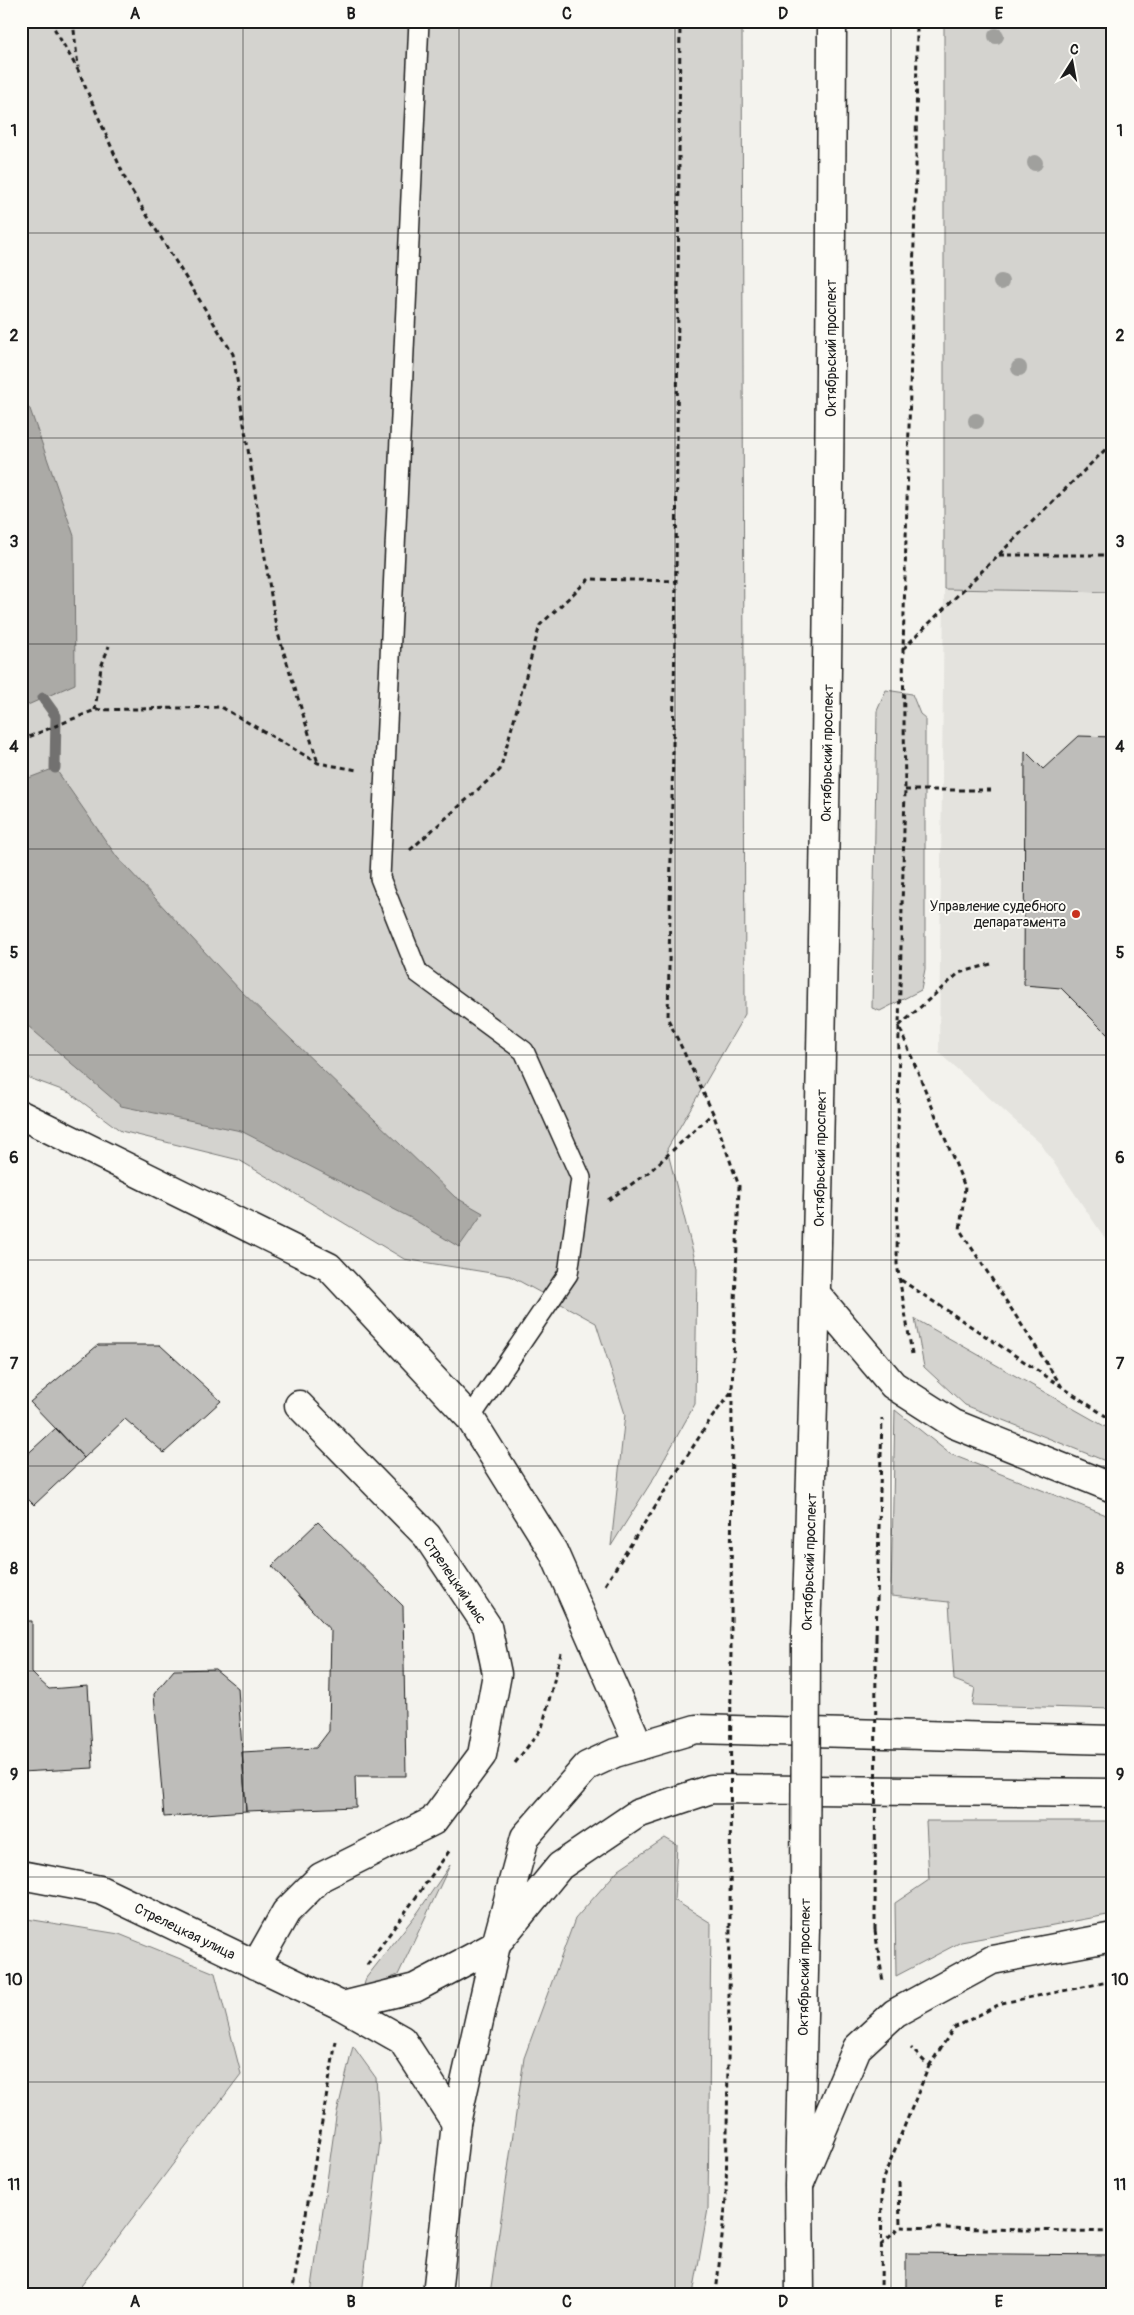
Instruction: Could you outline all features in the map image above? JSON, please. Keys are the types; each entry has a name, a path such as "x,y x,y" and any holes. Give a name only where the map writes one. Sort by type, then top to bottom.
{"main road":[{"name":"Октябрьский проспект","path":"800,2294 799,2185 805,1929 806,1636 817,1295 830,585 832,21"},
{"path":"21,1115 329,1267 470,1418 553,1551 639,1746"},
{"path":"817,1295 893,1385 908,1395 954,1424 1113,1488"},
{"name":"Стрелецкий мыс","path":"256,1965 286,1912 321,1878 433,1821 482,1755 497,1674 487,1626 428,1536 299,1405"},
{"path":"437,2294 456,2123 496,1945 525,1837 587,1766 615,1753 696,1729 1113,1740"},
{"path":"342,2006 414,1988 496,1945 560,1866 638,1814 711,1789 1113,1792"},
{"name":"Стрелецкая улица","path":"21,1875 100,1890 342,2006 402,2040 456,2123"},
{"path":"799,2185 857,2048 895,2013 992,1960 1113,1937"}],"lane":[{"path":"419,21 380,878 418,973 524,1051 581,1178 568,1274 470,1418"}],"path":[{"path":"50,21 78,70 127,183 233,354 276,627 318,763"},
{"path":"73,21 78,70"},
{"path":"680,21 676,581 668,1019 713,1112 739,1186 732,1391 730,1928 726,2199 716,2294"},
{"path":"912,1357 897,1264 899,1026 905,790 903,650 916,168 917,21"},
{"path":"903,650 1113,442"},
{"path":"999,556 1113,555"},
{"path":"380,878 500,770 540,625 589,579 676,581"},
{"path":"95,710 101,668 109,646"},
{"path":"21,740 95,710 221,707 318,763 385,775"},
{"path":"905,790 993,790"},
{"path":"899,1026 959,974 991,964"},
{"path":"899,1026 965,1187 960,1230 1062,1386"},
{"path":"574,1223 648,1173 713,1112"},
{"path":"901,1280 1113,1421"},
{"path":"512,1766 542,1728 562,1651 710,1420 732,1391"},
{"path":"882,1416 876,1637 875,1930 884,1988"},
{"path":"292,2294 342,2006 369,1963 454,1844"},
{"path":"881,2294 882,2181 928,2066 954,2028 1002,2003 1113,1981"},
{"path":"911,2048 928,2066"},
{"path":"881,2246 900,2227 900,2182"},
{"path":"900,2227 1113,2232"}],"shaded area":[{"path":"21,21 742,21 745,1014 667,1149 697,1268 695,1404 655,1476 611,1546 625,1414 596,1323 510,1276 404,1259 239,1160 121,1131 70,1093 21,1075"},
{"path":"944,21 1113,21 1113,592 944,589"},
{"path":"21,403 30,409 74,536 75,684 21,708"},
{"path":"944,589 1113,592 1113,1250 1041,1144 939,1053"},
{"path":"886,690 912,694 920,714 925,718 925,969 921,990 880,1011 872,1008 877,711"},
{"path":"55,768 117,857 240,990 455,1197 483,1213 459,1247 411,1218 241,1131 121,1106 21,1020 21,781"},
{"path":"915,1319 1113,1431 1113,1464 965,1405 924,1367"},
{"path":"895,1410 950,1454 1113,1518 1113,1709 972,1705 975,1688 954,1680 949,1602 891,1596"},
{"path":"926,1821 1113,1821 1113,1914 961,1942 896,1976 895,1903 929,1880"},
{"path":"665,1838 677,1845 674,1900 711,1923 708,2209 693,2294 490,2294 524,2058 575,1919 619,1869"},
{"path":"450,1865 398,1975 363,1989 366,1978 418,1912"},
{"path":"21,1918 119,1934 215,1973 241,2074 75,2294 21,2294"},
{"path":"353,2046 376,2078 380,2141 362,2294 311,2294 336,2117"}],"building":[{"path":"1079,736 1113,737 1113,1040 1061,988 1024,985 1025,751 1043,769"},
{"path":"98,1345 160,1345 221,1401 164,1453 125,1419 84,1458 30,1402"},
{"path":"56,1428 84,1458 34,1505 21,1492 21,1460"},
{"path":"318,1522 403,1606 406,1776 355,1776 356,1807 246,1811 242,1752 316,1748 329,1731 331,1631 272,1566"},
{"path":"21,1621 32,1621 32,1673 39,1680 49,1689 88,1686 93,1768 21,1772"},
{"path":"215,1669 238,1688 246,1811 164,1817 154,1694 174,1670"},
{"path":"906,2253 1113,2255 1113,2294 906,2294"}],"waterway":[{"path":"43,698 56,716 55,768"}],"place":[{"name":"Управление судебного депаратамента","path":"1076,914"}]}
